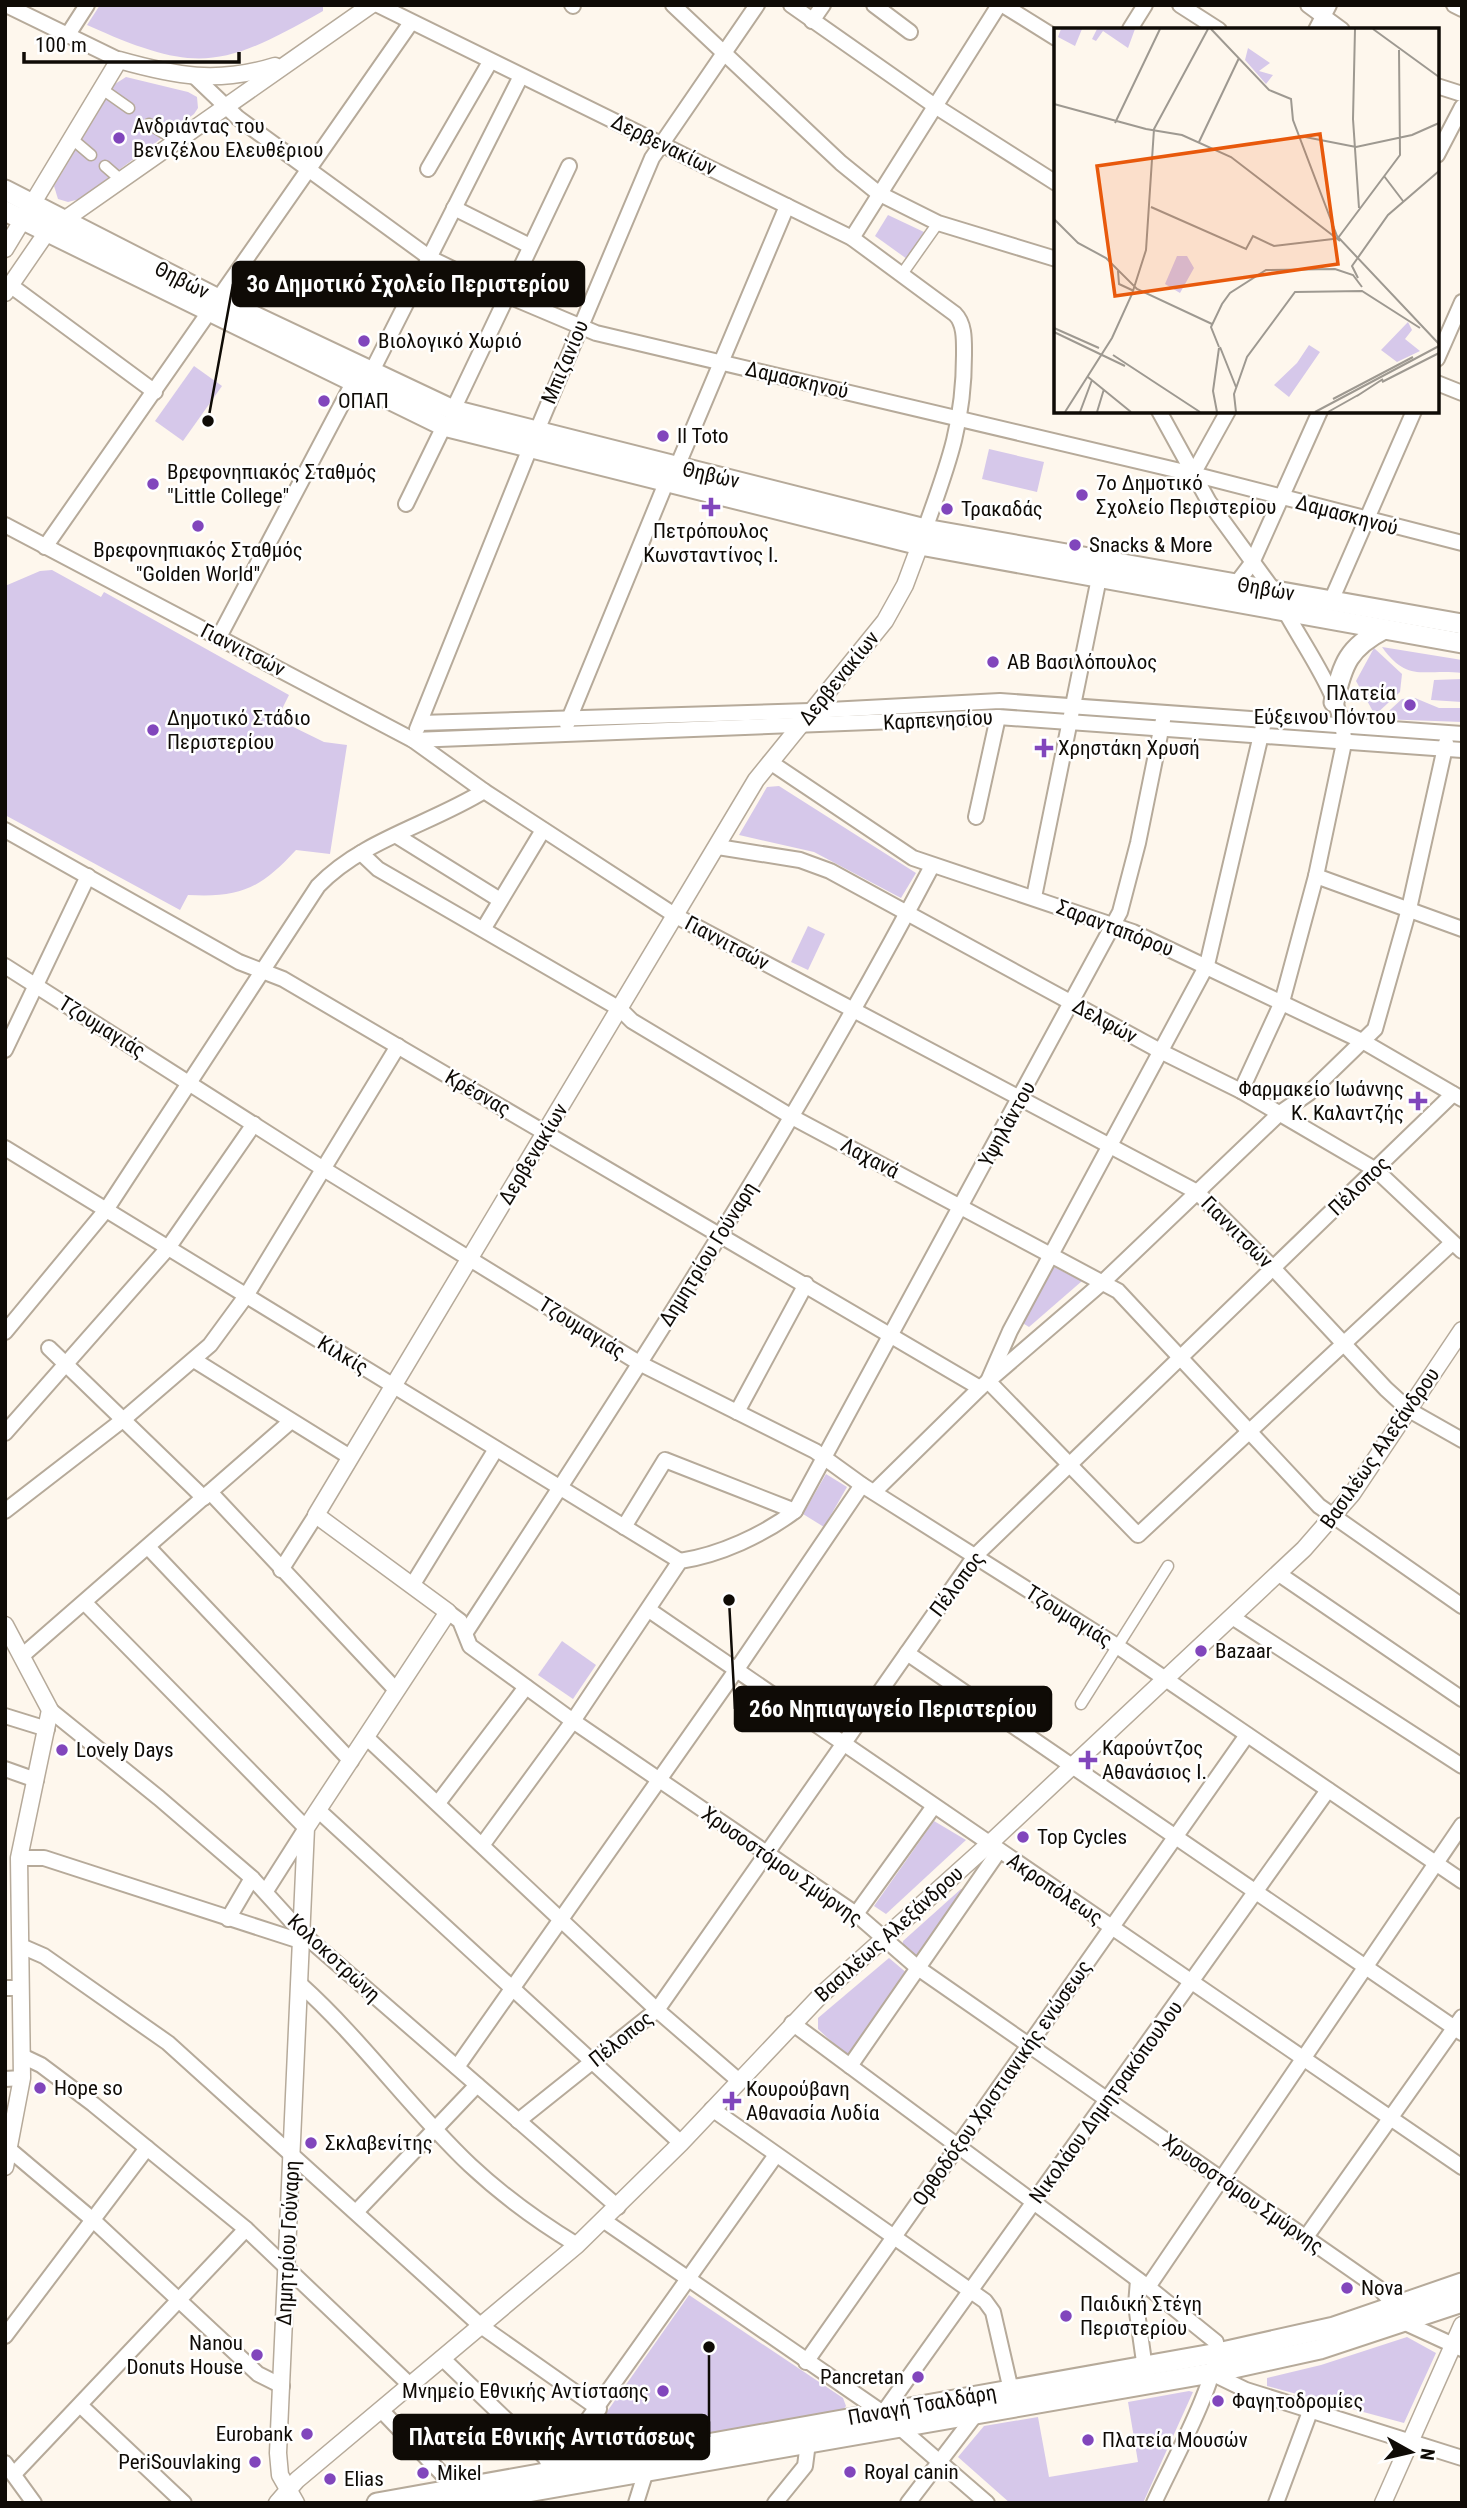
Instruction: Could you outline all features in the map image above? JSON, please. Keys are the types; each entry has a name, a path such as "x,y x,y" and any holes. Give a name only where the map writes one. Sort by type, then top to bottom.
{"main road":[{"name":"Θηβών","path":"5,190 41,238 214,305 371,373 449,418"},
{"name":"Θηβών","path":"20,212 65,221 353,383 449,418 923,537 1100,578 1462,643"},
{"name":"Θηβών","path":"923,537 1236,584 1462,624"},
{"path":"1334,702 1343,669 1352,652 1357,645 1384,629"},
{"name":"Παναγή Τσαλδάρη","path":"1146,2374 1211,2373 1303,2354 1462,2283"},
{"name":"Παναγή Τσαλδάρη","path":"377,2503 450,2496 553,2479 1146,2374 1218,2353 1398,2313 1462,2302"},
{"name":"Παναγή Τσαλδάρη","path":"890,2419 976,2414 1012,2397"},
{"name":"Παναγή Τσαλδάρη","path":"464,2503 553,2479"}],"street":[{"path":"6,5 119,60 195,77 237,76 287,62"},
{"path":"67,36 87,5"},
{"path":"155,392 8,289 41,238 371,5"},
{"name":"Δερβενακίων","path":"281,1570 770,762 885,621 905,585 961,419 964,348 960,319 852,238 410,24 378,5"},
{"path":"673,5 841,163 878,193 938,223 1054,258"},
{"name":"Μπιζανίου","path":"413,740 580,326 652,159 757,5"},
{"path":"791,5 935,106 1054,182"},
{"path":"812,21 823,5"},
{"path":"874,5 910,32"},
{"path":"852,238 878,193 1001,5 1054,37"},
{"path":"1131,28 1145,5"},
{"path":"1180,5 1216,28"},
{"path":"1308,5 1326,11 1340,28"},
{"path":"1454,5 1462,9"},
{"path":"1317,28 1326,11"},
{"path":"45,547 410,24"},
{"path":"5,249 20,212 71,138 119,60"},
{"path":"428,169 490,62"},
{"path":"371,373 521,76"},
{"name":"Δαμασκηνού","path":"195,77 225,107 430,258 506,295 580,326 628,341 1193,474 1462,543"},
{"path":"1439,87 1462,94"},
{"path":"102,89 129,108"},
{"path":"1439,151 1462,107"},
{"path":"149,124 177,141"},
{"path":"71,138 91,155"},
{"path":"105,166 121,180"},
{"path":"406,503 569,166"},
{"path":"566,734 568,718 787,206"},
{"path":"454,208 530,246"},
{"path":"902,274 938,223"},
{"path":"1439,354 1462,302"},
{"path":"219,638 353,383"},
{"path":"1439,384 1462,393"},
{"path":"1160,413 1193,474 1252,563 1274,591"},
{"path":"1193,474 1227,413"},
{"path":"1236,584 1252,563 1319,413"},
{"path":"1331,601 1413,413"},
{"name":"Γιαννιτσών","path":"5,526 413,740 484,791 676,916 1197,1192 1275,1269 1409,1410 1462,1440"},
{"path":"1034,897 1100,578"},
{"path":"1241,1091 1282,1002 1316,876 1344,743 1344,728 1334,702 1286,611"},
{"name":"Καρπενησίου","path":"420,723 810,711 1000,701 1073,707 1162,722"},
{"path":"976,817 999,717"},
{"name":"Καρπενησίου","path":"413,740 799,727 999,717 1070,722 1162,722 1263,730 1344,743 1462,750"},
{"name":"Υψηλάντου","path":"794,1511 825,1460 1021,1100 1120,912 1138,842 1162,722"},
{"name":"Καρπενησίου","path":"1263,730 1344,728 1462,734"},
{"path":"984,1384 1207,965 1263,730"},
{"path":"457,2067 737,1669 868,1489 984,1384 1103,1282 1280,1113 1308,1093 1375,1029 1409,909 1446,750 1446,734"},
{"name":"Σαρανταπόρου","path":"770,762 913,858 1133,932 1207,965 1363,1042 1457,1097"},
{"path":"8,1325 106,1210 318,886 332,871 361,853 484,791"},
{"name":"Κρέσνας","path":"5,830 239,962 264,970 892,1335 984,1384 1138,1535 1250,1431"},
{"path":"484,928 543,830"},
{"path":"397,836 500,900"},
{"name":"Δελφών","path":"718,847 817,865 1162,1052 1241,1091 1376,1170 1457,1247"},
{"name":"Λαχανά","path":"361,853 378,869 620,1009 632,1021 792,1117 1118,1291 1333,1518 1462,1606"},
{"name":"Δημητρίου Γούναρη","path":"466,1632 722,1235 853,1010 932,866"},
{"path":"5,1050 88,876"},
{"path":"1316,876 1462,929"},
{"name":"Τζουμαγιάς","path":"5,965 322,1168 639,1363 825,1460 1117,1646 1462,1881"},
{"path":"5,1511 124,1419 210,1345 246,1296 398,1046"},
{"name":"Πέλοπος","path":"518,2120 657,2010 975,1556 1376,1170 1457,1097"},
{"path":"5,1433 168,1248 254,1124"},
{"name":"Κιλκίς","path":"5,1148 680,1561"},
{"path":"1250,1431 1344,1343 1457,1247"},
{"path":"737,1412 806,1284"},
{"name":"Βασιλέως Αλεξάνδρου","path":"277,2503 291,2496 310,2469 577,2245 618,2207 792,2023 882,1939 994,1848 1069,1767 1279,1574 1333,1518 1462,1330"},
{"path":"48,1348 207,1495 396,1690"},
{"path":"194,1360 350,1457"},
{"path":"23,1655 290,1422"},
{"path":"413,1584 496,1449"},
{"path":"624,1527 665,1460 794,1511"},
{"path":"483,1844 573,1721 680,1561 711,1553 773,1527 794,1511"},
{"name":"Χρυσοστόμου Σμύρνης","path":"316,1515 448,1612 466,1632 470,1646 526,1687 856,1914 918,1968 1381,2290 1398,2313 1457,2347"},
{"path":"148,1547 351,1761"},
{"path":"1081,1704 1168,1566"},
{"path":"1279,1574 1462,1699"},
{"path":"85,1603 306,1828"},
{"name":"Ακροπόλεως","path":"649,1610 1462,2167"},
{"path":"266,1891 448,1612"},
{"path":"1232,1616 1462,1766"},
{"path":"5,1625 50,1710 12,1882 21,1946 13,1988 22,2056 13,2078 10,2150 5,2167"},
{"path":"907,1653 1069,1767 1365,1968 1459,2026 1306,2238"},
{"path":"438,1803 526,1687"},
{"name":"Κολοκοτρώνη","path":"50,1710 252,1878 303,1934 618,2207"},
{"path":"5,1716 47,1729"},
{"name":"Ορθοδόξου Χριστιανικής ενώσεως","path":"806,2362 1247,1735"},
{"path":"366,1738 483,1844 657,2010 738,2080"},
{"path":"5,1769 36,1780"},
{"name":"Νικολάου Δημητρακόπουλου","path":"890,2419 970,2291 1328,1790"},
{"path":"856,1914 934,1807"},
{"path":"318,1810 512,1991 681,2143"},
{"path":"1146,2374 1136,2305 1143,2283 1221,2179 1462,1825"},
{"name":"Δημητρίου Γούναρη","path":"291,2496 280,2474 278,2453 306,1828"},
{"name":"Βασιλέως Αλεξάνδρου","path":"850,2066 918,1968 994,1848"},
{"path":"19,1858 44,1858 294,1939 303,1934"},
{"path":"228,1919 252,1878"},
{"path":"21,1946 44,1956 141,2022 357,2211 481,2326 599,2409"},
{"path":"301,1985 330,2011 436,2128 499,2190 577,2245"},
{"path":"792,2023 1143,2283 1216,2342 1218,2353 1205,2392 1154,2503"},
{"path":"22,2056 41,2065 246,2229 410,2385"},
{"path":"357,2211 477,2085"},
{"path":"712,2109 985,2301 992,2312 1012,2397"},
{"path":"5,2336 147,2148"},
{"path":"10,2150 93,2220 258,2374 282,2386"},
{"path":"553,2479 776,2155"},
{"path":"603,2220 890,2419 987,2503"},
{"path":"34,2503 10,2469 81,2406 246,2229"},
{"path":"1383,2503 1457,2347 1462,2325"},
{"path":"442,2358 545,2457 553,2479"},
{"path":"1211,2373 1247,2390 1462,2458"},
{"path":"81,2406 184,2503"},
{"path":"1276,2503 1311,2409"},
{"path":"380,2410 445,2477 450,2496"},
{"path":"908,2503 976,2414"},
{"path":"775,2503 805,2466 809,2433"},
{"path":"278,2453 293,2467 310,2469"},
{"path":"636,2503 644,2463"},
{"path":"269,2503 291,2496"}],"shaded area":[{"path":"100,5 323,5 323,11 258,45 232,54 208,58 156,52 87,25"},
{"path":"126,77 188,92 197,97 198,108 194,114 80,199 68,202 58,199 54,186 115,84"},
{"path":"888,215 924,232 907,259 875,236"},
{"path":"194,366 222,386 183,441 155,421"},
{"path":"989,449 1044,462 1037,492 982,479"},
{"name":"Δημοτικό Στάδιο Περιστερίου","path":"52,570 101,597 104,592 289,695 277,719 324,742 347,745 330,854 296,850 272,873 249,888 222,895 188,895 180,910 5,815 5,586 40,571"},
{"path":"1382,647 1462,660 1462,673 1409,670 1391,659"},
{"path":"1374,648 1402,674 1400,692 1375,715 1356,681"},
{"path":"1462,679 1462,702 1431,700 1434,680"},
{"path":"1415,698 1439,708 1462,708 1462,722 1380,719 1402,699"},
{"path":"779,786 916,873 901,898 814,852 739,835 767,787"},
{"path":"808,926 825,934 808,970 791,962"},
{"path":"1050,1265 1082,1281 1029,1327 1021,1322"},
{"path":"826,1474 847,1487 824,1527 803,1514"},
{"path":"562,1641 596,1665 573,1699 538,1675"},
{"path":"934,1821 966,1840 886,1914 874,1906"},
{"path":"961,1889 965,1890 917,1958 902,1948 903,1941"},
{"path":"889,1958 908,1974 853,2055 846,2055 818,2029 818,2018"},
{"path":"689,2295 843,2398 846,2406 841,2413 603,2456 592,2433"},
{"path":"1407,2337 1436,2353 1404,2423 1267,2386 1267,2378 1321,2365"},
{"path":"1193,2392 1143,2503 1010,2503 958,2457 984,2426 1038,2417 1049,2477 1138,2462 1128,2402"}],"place":[{"name":"Ανδριάντας του Βενιζέλου Ελευθέριου","path":"119,138"},
{"name":"Βιολογικό Χωριό","path":"364,341"},
{"name":"ΟΠΑΠ","path":"324,401"},
{"name":"3ο Δημοτικό Σχολείο Περιστερίου","path":"208,421"},
{"name":"Il Toto","path":"663,436"},
{"name":"Βρεφονηπιακός Σταθμός \"Little College\"","path":"153,484"},
{"name":"7ο Δημοτικό Σχολείο Περιστερίου","path":"1082,495"},
{"name":"Πετρόπουλος Κωνσταντίνος Ι.","path":"711,507"},
{"name":"Τρακαδάς","path":"947,509"},
{"name":"Βρεφονηπιακός Σταθμός \"Golden World\"","path":"198,526"},
{"name":"Snacks & More","path":"1075,545"},
{"name":"ΑΒ Βασιλόπουλος","path":"993,662"},
{"name":"Πλατεία Εύξεινου Πόντου","path":"1410,705"},
{"name":"Δημοτικό Στάδιο Περιστερίου","path":"153,730"},
{"name":"Χρηστάκη Χρυσή","path":"1044,748"},
{"name":"Φαρμακείο Ιωάννης Κ. Καλαντζής","path":"1418,1101"},
{"name":"26ο Νηπιαγωγείο Περιστερίου","path":"729,1600"},
{"name":"Bazaar","path":"1201,1651"},
{"name":"Lovely Days","path":"62,1750"},
{"name":"Καρούντζος Αθανάσιος Ι.","path":"1088,1760"},
{"name":"Top Cycles","path":"1023,1837"},
{"name":"Hope so","path":"40,2088"},
{"name":"Κουρούβανη Αθανασία Λυδία","path":"732,2101"},
{"name":"Σκλαβενίτης","path":"311,2143"},
{"name":"Nova","path":"1347,2288"},
{"name":"Παιδική Στέγη Περιστερίου","path":"1066,2316"},
{"name":"Πλατεία Εθνικής Αντιστάσεως","path":"709,2347"},
{"name":"Nanou Donuts House","path":"257,2355"},
{"name":"Pancretan","path":"918,2377"},
{"name":"Μνημείο Εθνικής Αντίστασης","path":"663,2391"},
{"name":"Φαγητοδρομίες","path":"1218,2401"},
{"name":"Eurobank","path":"307,2434"},
{"name":"Πλατεία Μουσών","path":"1088,2440"},
{"name":"PeriSouvlaking","path":"255,2462"},
{"name":"Royal canin","path":"850,2472"},
{"name":"Mikel","path":"423,2473"},
{"name":"Elias","path":"330,2479"}]}
